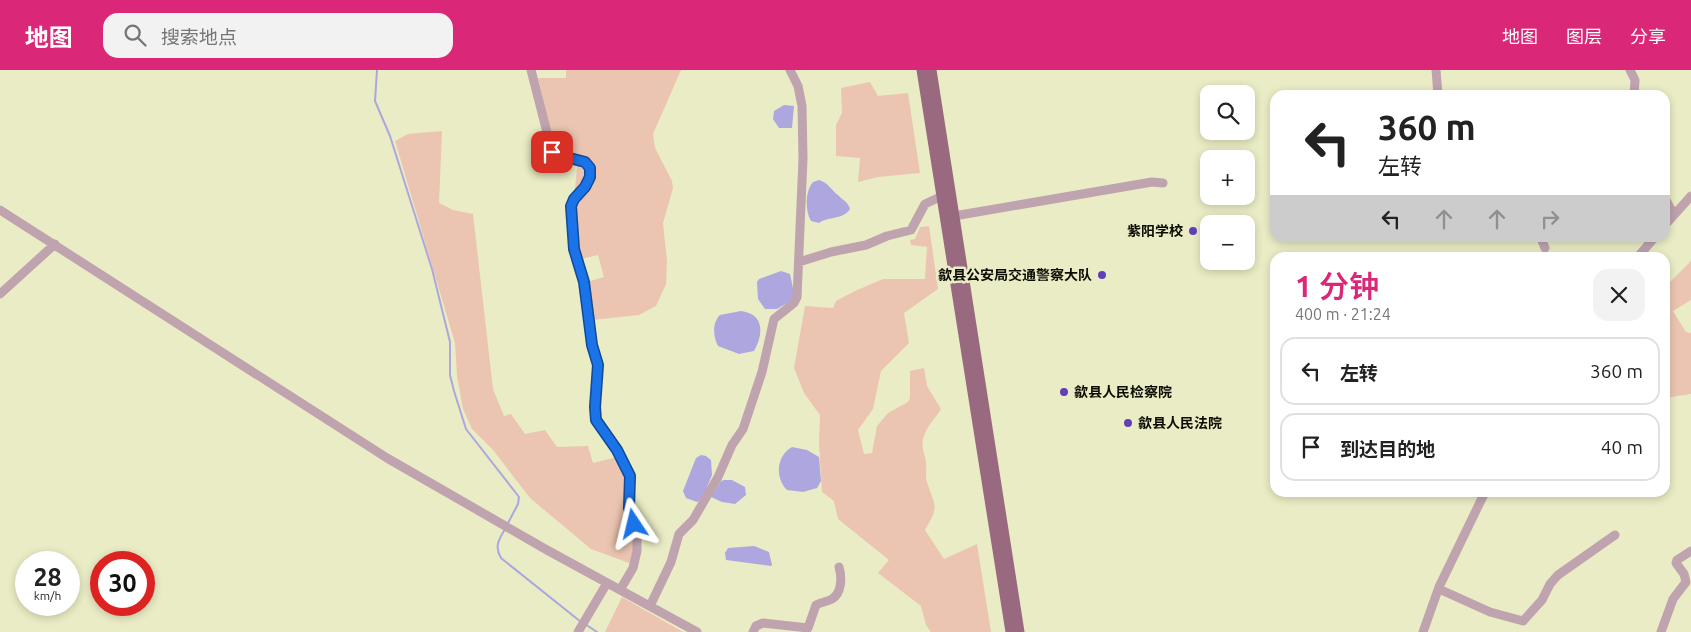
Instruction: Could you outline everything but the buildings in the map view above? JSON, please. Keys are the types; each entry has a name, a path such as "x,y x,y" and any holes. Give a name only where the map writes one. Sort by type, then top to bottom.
{"main road":[{"path":"922,70 1011,632"},
{"path":"930,70 1019,632"}],"street":[{"path":"531,70 552,152 585,162 590,168 590,177 571,206 575,252 584,282 592,345 598,365 596,420 617,450 630,476 629,508 637,540 637,551 633,568 620,590"},
{"path":"650,606 671,562 679,534 693,520 718,477 732,445 743,429 762,372 774,319 794,303 797,297 803,159 802,106 798,86 790,70"},
{"path":"1436,70 1438,90"},
{"path":"1630,70 1634,80 1634,90"},
{"path":"954,216 1152,182 1163,183"},
{"path":"799,262 831,252 866,245 887,236 911,230 925,204 942,196"},
{"path":"1670,219 1691,196"},
{"path":"1670,207 1674,215"},
{"path":"0,210 387,458 697,632"},
{"path":"1543,242 1546,248"},
{"path":"1641,252 1650,242"},
{"path":"0,294 55,244"},
{"path":"1423,632 1439,589 1483,497"},
{"path":"1439,589 1490,612 1523,621 1542,600 1550,584 1558,575 1615,535"},
{"path":"1661,632 1673,599 1686,582 1684,574 1676,563 1677,560 1691,551"},
{"path":"752,632 756,626 763,623 808,628 816,605 832,599 838,593 841,580 839,567"},
{"path":"578,632 607,583"}],"shaded area":[{"path":"566,70 681,70 653,134 655,148 672,181 673,188 663,223 667,261 666,284 656,306 639,315 592,320 587,282 604,277 598,255 581,259 573,210 578,157 554,150 538,78 566,78"},
{"path":"870,82 878,96 908,93 920,173 878,177 858,182 860,158 836,156 836,125 842,113 841,88"},
{"path":"784,105 794,106 792,128 779,128 773,119 774,111"},
{"path":"442,131 439,203 453,210 473,214 493,389 504,416 511,414 525,434 545,430 557,447 588,446 593,463 617,457 626,472 636,545 634,561 629,563 591,549 530,498 493,450 472,429 463,409 457,376 455,343 395,141 408,134"},
{"path":"819,180 828,185 847,203 850,209 844,215 819,223 811,221 808,212 808,190 813,182"},
{"path":"929,226 938,289 904,313 909,343 881,371 873,409 858,430 864,454 872,453 877,426 888,413 908,402 910,398 910,371 924,368 927,386 941,409 926,431 923,439 926,480 935,506 933,515 925,530 944,559 977,544 991,632 931,632 926,625 921,606 878,573 889,560 838,519 834,501 822,492 819,444 820,415 804,393 794,368 805,306 833,308 836,301 883,279 925,279 927,247 911,245 910,240 915,239 920,227"},
{"path":"1691,261 1691,300 1673,311 1686,332 1691,333 1691,394 1670,397 1670,282"},
{"path":"781,271 790,274 794,293 792,300 777,309 765,309 758,299 757,282 759,279"},
{"path":"741,311 749,313 758,320 760,331 754,351 739,354 718,346 714,330 717,318 720,315"},
{"path":"792,447 807,450 819,457 821,481 817,488 803,492 787,490 783,485 779,473 780,461"},
{"path":"701,455 711,460 712,475 702,499 697,502 686,498 683,491 696,458"},
{"path":"732,480 745,487 746,495 735,504 722,502 711,497 721,481"},
{"path":"754,546 769,552 771,566 726,560 725,553 728,548"},
{"path":"622,597 683,632 605,632"}],"waterway":[{"path":"377,70 375,101 390,136 432,269 450,342 450,375 466,429 519,497 518,504 507,525"},
{"path":"505,529 499,540 498,547 501,558 581,622"},
{"path":"585,624 597,632"}],"place":[{"name":"紫阳学校","path":"1193,231"},
{"name":"歙县公安局交通警察大队","path":"1102,275"},
{"name":"歙县人民检察院","path":"1064,392"},
{"name":"歙县人民法院","path":"1128,423"}],"route":[{"path":"552,152 585,162 590,168 590,177 585,187 574,199 571,206 574,249 584,282 592,345 598,365 596,420 617,450 630,476 629,508 634,524"}]}
